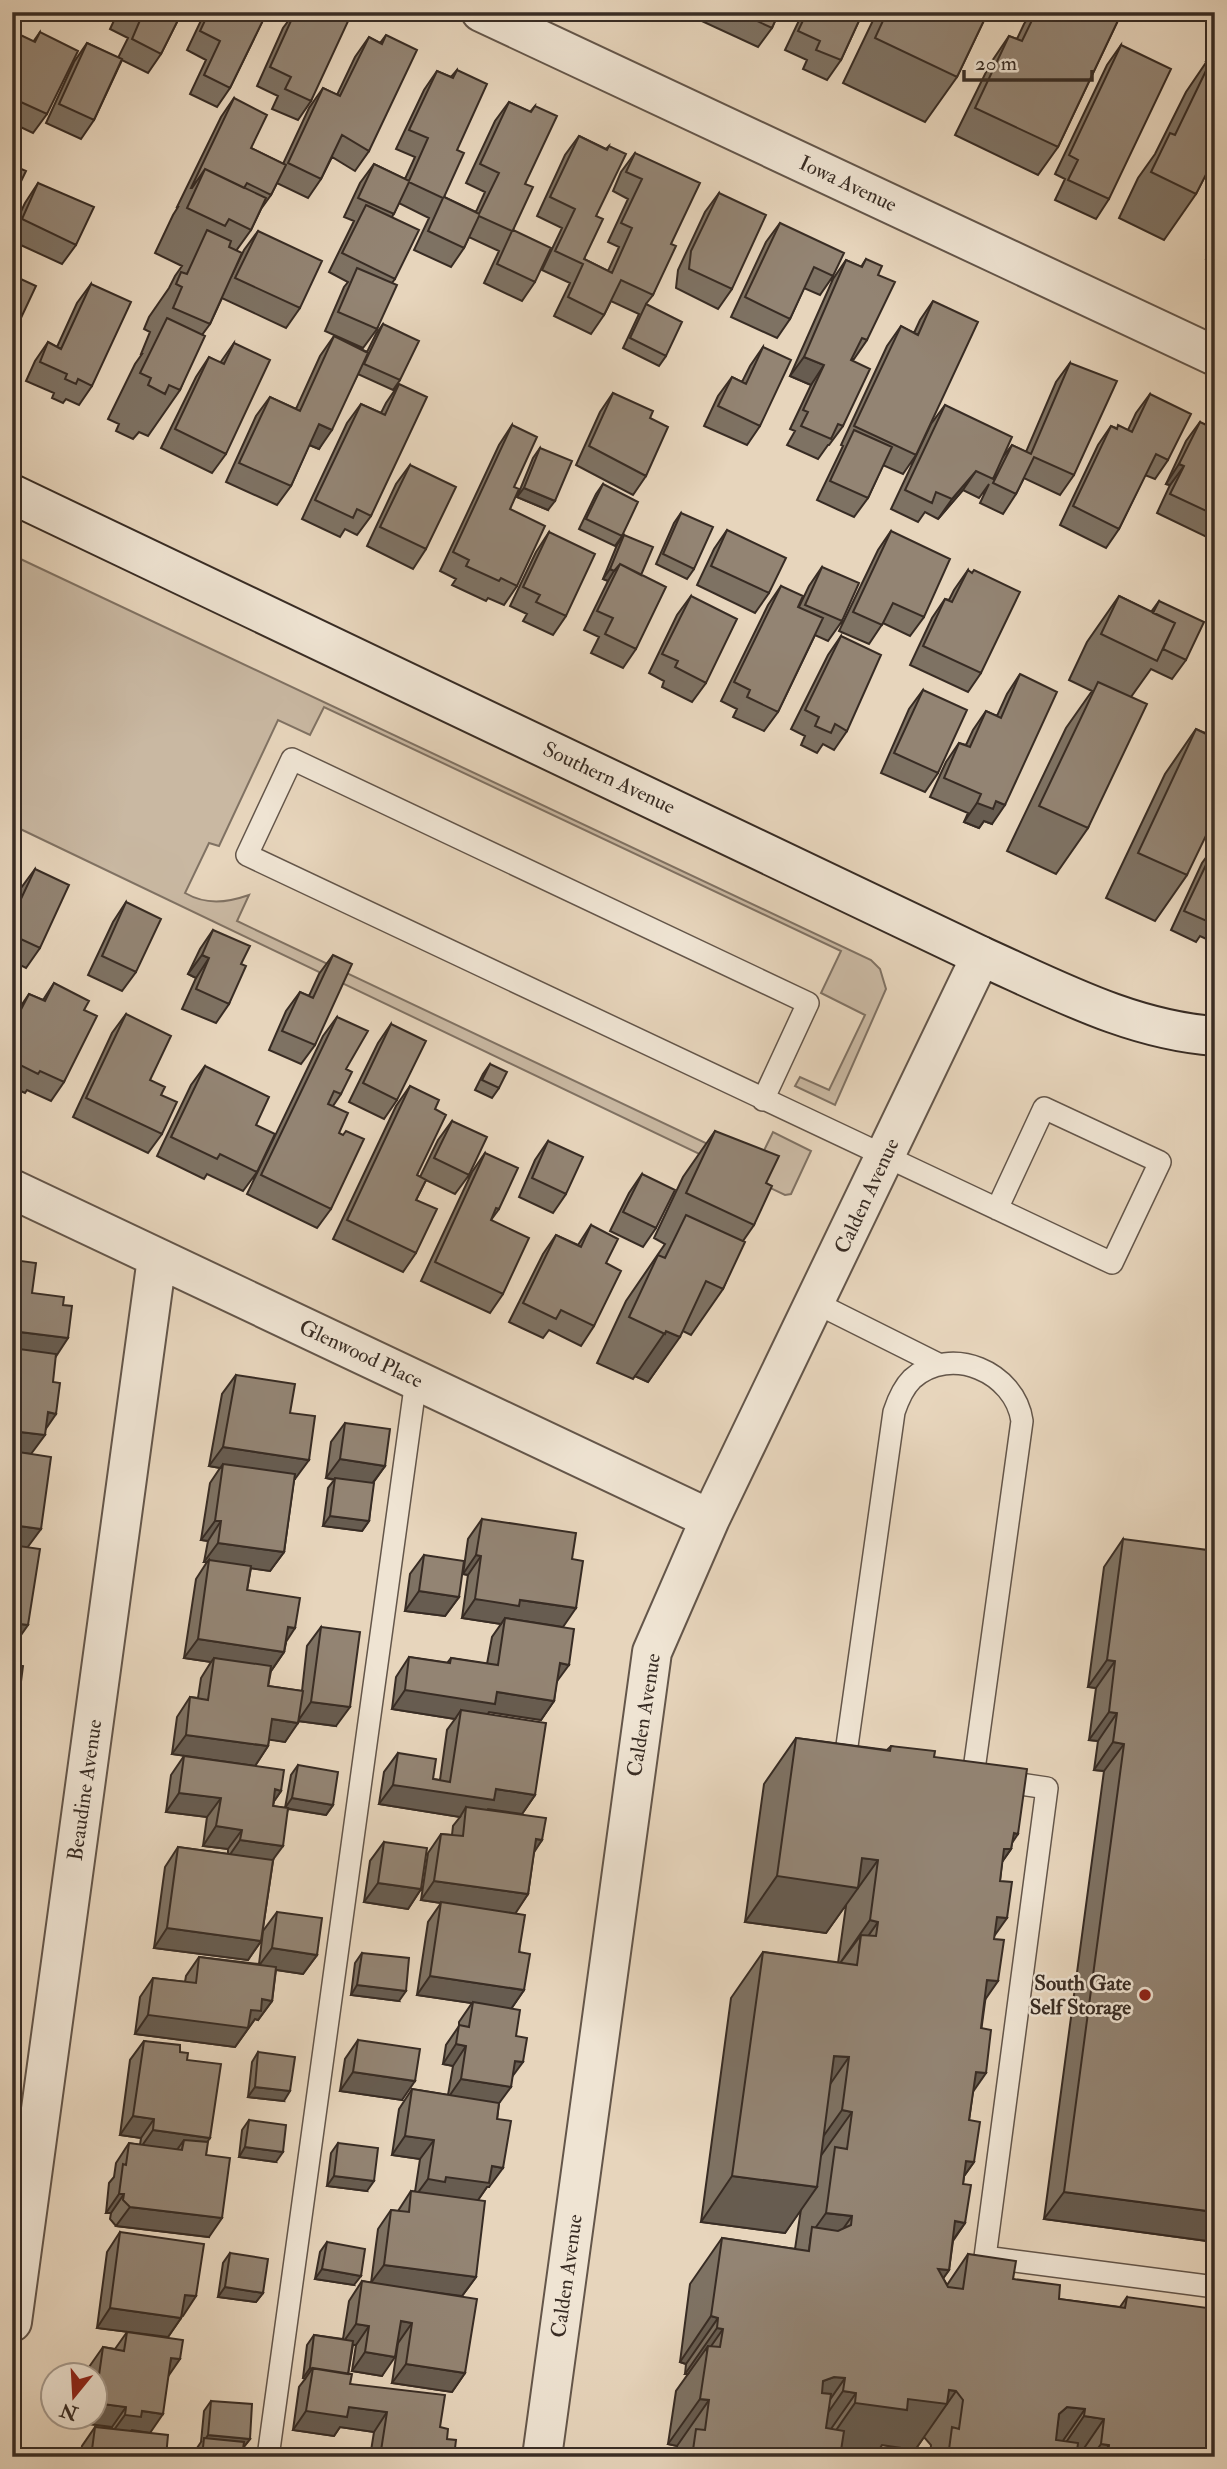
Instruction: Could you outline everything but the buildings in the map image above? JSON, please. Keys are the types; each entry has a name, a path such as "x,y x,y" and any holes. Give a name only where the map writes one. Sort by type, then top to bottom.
{"street":[{"name":"Iowa Avenue","path":"481,12 1215,356"},
{"name":"Southern Avenue","path":"12,494 981,956 1107,1012 1178,1033 1215,1036"},
{"name":"Calden Avenue","path":"542,2457 652,1652 710,1519 981,956"},
{"name":"Glenwood Place","path":"12,1189 710,1519"},
{"name":"Beaudine Avenue","path":"12,2322 158,1258"}],"lane":[{"path":"763,1100 808,1003 292,759 247,855 763,1100 1112,1264 1160,1162 1044,1108 997,1209"},
{"path":"816,1303 938,1364 977,1367 1001,1380 1019,1402 1022,1421 973,1777"},
{"path":"871,1764 845,1760 892,1424 904,1390 917,1375 938,1364"},
{"path":"268,2457 416,1380"},
{"path":"947,1774 1047,1788 985,2258 1215,2287"}],"shaded area":[{"path":"12,555 871,960 880,969 886,989 835,1105 795,1086 800,1077 829,1090 865,1015 821,993 841,951 324,707 310,735 278,720 219,846 209,843 185,893 201,900 216,902 249,895 237,921 756,1167 773,1132 811,1151 791,1194 785,1195 12,825"}],"place":[{"name":"South Gate Self Storage","path":"1145,1995"}]}
